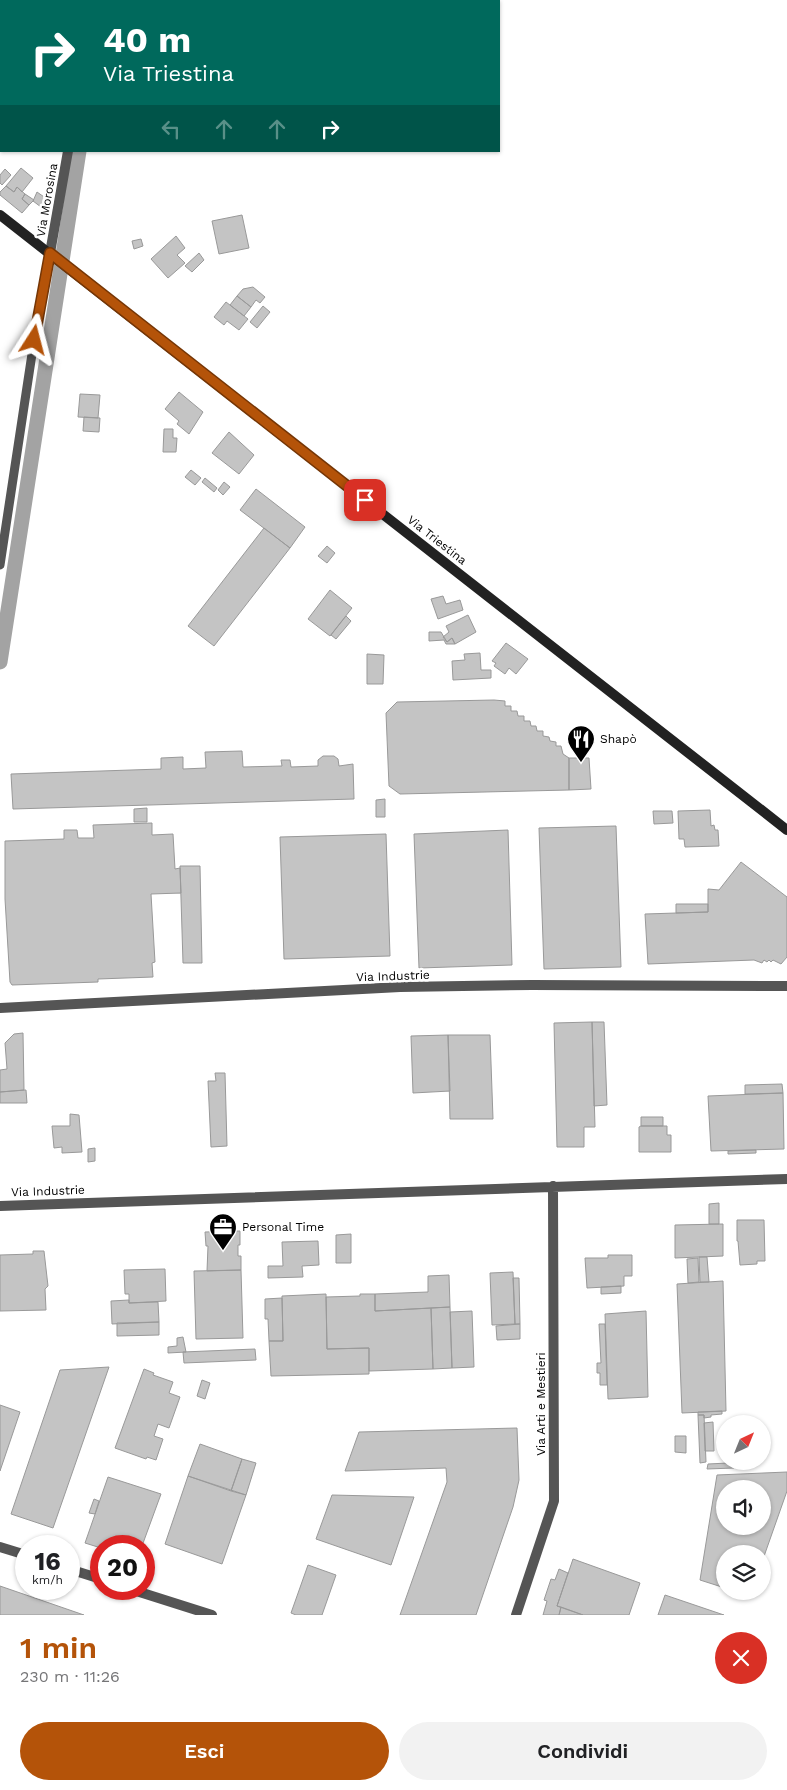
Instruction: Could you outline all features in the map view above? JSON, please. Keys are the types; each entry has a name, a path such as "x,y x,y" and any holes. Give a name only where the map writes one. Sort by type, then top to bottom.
{"main road":[{"name":"Via Triestina","path":"0,215 787,830"}],"street":[{"name":"Via Morosina","path":"53,256 68,152"},
{"name":"Via Industrie","path":"0,1008 400,987 532,985 787,986"},
{"name":"Via Industrie","path":"0,1206 787,1179"},
{"name":"Via Arti e Mestieri","path":"516,1615 554,1501 553,1186"},
{"path":"0,1547 15,1552"},
{"path":"155,1597 212,1615"}],"lane":[{"path":"0,565 37,321 53,256"}],"building":[{"path":"21,168 33,178 22,192 17,187 14,192 6,186"},
{"path":"5,169 11,175 2,185 0,183 0,175"},
{"path":"6,186 14,192 17,187 25,194 22,199 29,205 22,213 0,195 0,192"},
{"path":"37,192 47,199 41,207 33,201"},
{"path":"25,194 34,200 29,205 22,199"},
{"path":"242,215 249,248 219,254 212,221"},
{"path":"176,236 185,248 177,255 185,263 168,278 151,259"},
{"path":"141,239 143,246 134,249 132,241"},
{"path":"199,253 204,260 192,272 185,266"},
{"path":"253,287 265,297 260,303 256,300 251,307 237,296 243,289"},
{"path":"237,296 251,307 244,316 230,305"},
{"path":"226,302 248,319 239,330 227,321 224,325 214,317"},
{"path":"263,306 270,312 257,328 250,322"},
{"path":"179,392 203,412 189,434 177,424 179,421 165,409"},
{"path":"80,394 100,395 98,418 78,417"},
{"path":"84,417 100,418 99,432 83,431"},
{"path":"164,429 173,429 173,438 177,438 176,452 163,452"},
{"path":"229,432 254,455 239,474 212,453"},
{"path":"191,470 201,478 195,485 185,477"},
{"path":"205,478 217,488 214,492 202,482"},
{"path":"224,482 230,487 223,495 218,490"},
{"path":"256,489 305,527 290,548 240,510"},
{"path":"264,528 290,548 214,646 188,626"},
{"path":"327,546 335,553 327,563 318,556"},
{"path":"330,590 352,608 330,636 308,619"},
{"path":"443,596 446,604 460,600 463,610 438,619 431,599"},
{"path":"468,615 476,632 455,644 452,638 447,642 443,637 449,632 446,626"},
{"path":"346,616 351,621 336,639 331,635"},
{"path":"429,632 441,632 447,642 452,638 455,644 446,644 444,640 429,641"},
{"path":"506,643 528,659 516,674 509,668 505,674 494,666 496,663 492,661"},
{"path":"480,653 481,670 491,670 491,678 453,680 452,661 465,660 464,654"},
{"path":"367,654 384,655 383,684 367,684"},
{"path":"505,701 505,706 511,706 511,711 517,711 518,716 524,716 524,721 530,721 531,726 536,726 537,731 543,731 543,736 549,737 550,741 556,742 556,746 561,746 563,754 569,758 569,790 400,794 389,786 386,713 397,702"},
{"path":"242,751 243,767 282,766 281,760 290,760 291,767 318,766 318,760 323,756 334,756 338,759 339,766 353,764 354,799 13,809 11,774 161,769 161,758 183,757 183,769 206,768 205,752"},
{"path":"569,758 589,758 591,789 569,790"},
{"path":"385,799 385,817 376,817 376,800"},
{"path":"147,808 147,822 134,822 134,809"},
{"path":"710,810 711,826 714,825 715,830 718,830 719,846 685,847 684,839 679,839 678,811"},
{"path":"653,811 672,811 673,823 654,824"},
{"path":"152,823 152,835 173,834 175,869 180,868 181,893 151,894 155,962 152,963 153,977 98,979 98,982 12,985 10,982 5,899 5,841 64,839 64,830 77,830 78,838 94,838 93,825"},
{"path":"616,826 621,967 544,969 539,828"},
{"path":"508,830 512,965 419,968 414,834"},
{"path":"386,834 390,956 284,959 280,837"},
{"path":"741,862 787,897 787,957 781,964 773,960 767,962 764,960 762,963 754,960 648,964 645,914 708,912 708,889 719,890"},
{"path":"180,866 200,866 202,963 183,963"},
{"path":"676,904 708,904 708,912 676,913"},
{"path":"592,1022 604,1022 607,1105 594,1106"},
{"path":"592,1022 595,1127 584,1127 584,1147 557,1147 554,1023"},
{"path":"23,1033 24,1090 0,1092 0,1070 7,1069 5,1043 14,1034"},
{"path":"448,1035 450,1091 413,1093 411,1036"},
{"path":"448,1035 490,1035 493,1119 450,1119"},
{"path":"215,1073 225,1073 227,1146 211,1147 208,1081 216,1081"},
{"path":"782,1084 783,1093 745,1094 745,1085"},
{"path":"26,1090 27,1103 0,1103 0,1092"},
{"path":"783,1093 784,1149 711,1151 708,1096"},
{"path":"70,1114 79,1115 82,1152 62,1153 62,1147 54,1148 52,1126 70,1126"},
{"path":"641,1117 663,1117 663,1126 641,1126"},
{"path":"667,1126 667,1135 671,1135 671,1152 639,1152 639,1127"},
{"path":"95,1148 95,1161 88,1162 88,1149"},
{"path":"756,1150 756,1153 728,1154 728,1151"},
{"path":"719,1203 719,1224 709,1224 709,1204"},
{"path":"737,1220 764,1220 765,1261 757,1261 757,1264 740,1265"},
{"path":"723,1224 723,1256 675,1258 675,1225"},
{"name":"Personal Time","path":"240,1231 238,1256 241,1256 241,1270 207,1271 208,1246 206,1246 205,1232"},
{"path":"351,1234 351,1263 336,1263 336,1235"},
{"path":"318,1241 319,1265 302,1266 303,1277 268,1278 268,1266 283,1266 282,1242"},
{"path":"33,1251 44,1251 48,1286 45,1289 46,1310 0,1311 0,1255 33,1254"},
{"path":"608,1255 632,1255 632,1276 624,1276 624,1286 587,1288 585,1258 608,1258"},
{"path":"699,1257 707,1257 709,1282 700,1282"},
{"path":"698,1258 699,1282 688,1283 687,1259"},
{"path":"165,1269 166,1301 129,1303 129,1294 125,1294 124,1270"},
{"path":"241,1270 243,1338 196,1339 194,1271"},
{"path":"513,1272 515,1324 492,1325 490,1273"},
{"path":"449,1275 450,1307 375,1311 375,1294 428,1292 428,1276"},
{"path":"513,1278 519,1278 520,1324 515,1324"},
{"path":"723,1281 726,1411 682,1413 677,1284"},
{"path":"621,1286 621,1293 601,1294 601,1287"},
{"path":"326,1294 327,1349 369,1348 369,1374 271,1376 269,1341 283,1341 282,1296"},
{"path":"360,1294 375,1294 375,1311 431,1308 433,1369 369,1371 369,1348 327,1349 326,1297 360,1296"},
{"path":"282,1298 283,1341 269,1341 268,1319 265,1319 265,1299"},
{"path":"129,1300 129,1303 158,1302 159,1322 112,1324 111,1301"},
{"path":"450,1307 452,1368 433,1369 431,1308"},
{"path":"472,1311 474,1367 452,1368 450,1312"},
{"path":"646,1311 648,1397 608,1399 605,1314"},
{"path":"159,1322 159,1335 117,1336 117,1323"},
{"path":"520,1324 520,1339 497,1340 496,1326"},
{"path":"599,1324 605,1324 607,1385 600,1385 600,1373 597,1373 597,1363 601,1363"},
{"path":"183,1337 186,1352 168,1353 168,1347 177,1346 177,1338"},
{"path":"255,1349 256,1360 184,1363 183,1352"},
{"path":"109,1367 53,1528 11,1514 60,1370"},
{"path":"144,1369 154,1373 153,1375 173,1382 169,1393 180,1397 169,1428 158,1424 154,1436 163,1439 156,1460 147,1457 146,1459 115,1448"},
{"path":"202,1380 210,1383 205,1399 197,1396"},
{"path":"0,1405 20,1412 0,1471"},
{"path":"722,1411 722,1414 711,1415 711,1417 704,1418 704,1415 698,1415 698,1412"},
{"path":"698,1415 704,1415 706,1462 700,1463"},
{"path":"713,1422 714,1451 705,1451 704,1423"},
{"path":"517,1428 519,1480 513,1507 476,1615 400,1615 447,1482 446,1468 345,1471 359,1432"},
{"path":"675,1436 686,1436 686,1453 675,1452"},
{"path":"200,1444 242,1459 231,1491 188,1476"},
{"path":"242,1459 256,1463 246,1495 231,1491"},
{"path":"708,1464 716,1464 716,1469 707,1469"},
{"path":"787,1472 787,1491 768,1545 716,1545 716,1585 700,1580 716,1481 716,1535 771,1535 771,1480 716,1480 717,1475"},
{"path":"188,1476 246,1495 222,1564 165,1544"},
{"path":"108,1477 161,1494 146,1535 90,1535 90,1545 85,1543"},
{"path":"332,1495 414,1497 391,1565 316,1539"},
{"path":"94,1499 99,1501 95,1514 89,1513"},
{"path":"573,1559 640,1583 629,1615 583,1615 557,1606"},
{"path":"308,1565 336,1575 322,1615 296,1615 291,1613"},
{"path":"559,1569 568,1573 557,1606 561,1607 559,1615 543,1615 547,1601 544,1600 551,1579 555,1580"},
{"path":"0,1586 15,1591 15,1600 41,1600 84,1615 0,1615"},
{"path":"665,1595 724,1615 658,1615"},
{"path":"561,1607 583,1615 559,1615"}],"waterway":[{"path":"0,662 79,152"}],"place":[{"name":"Shapò","path":"581,763"},
{"name":"Personal Time","path":"223,1251"}],"route":[{"path":"34,340 50,253 365,500"}]}
